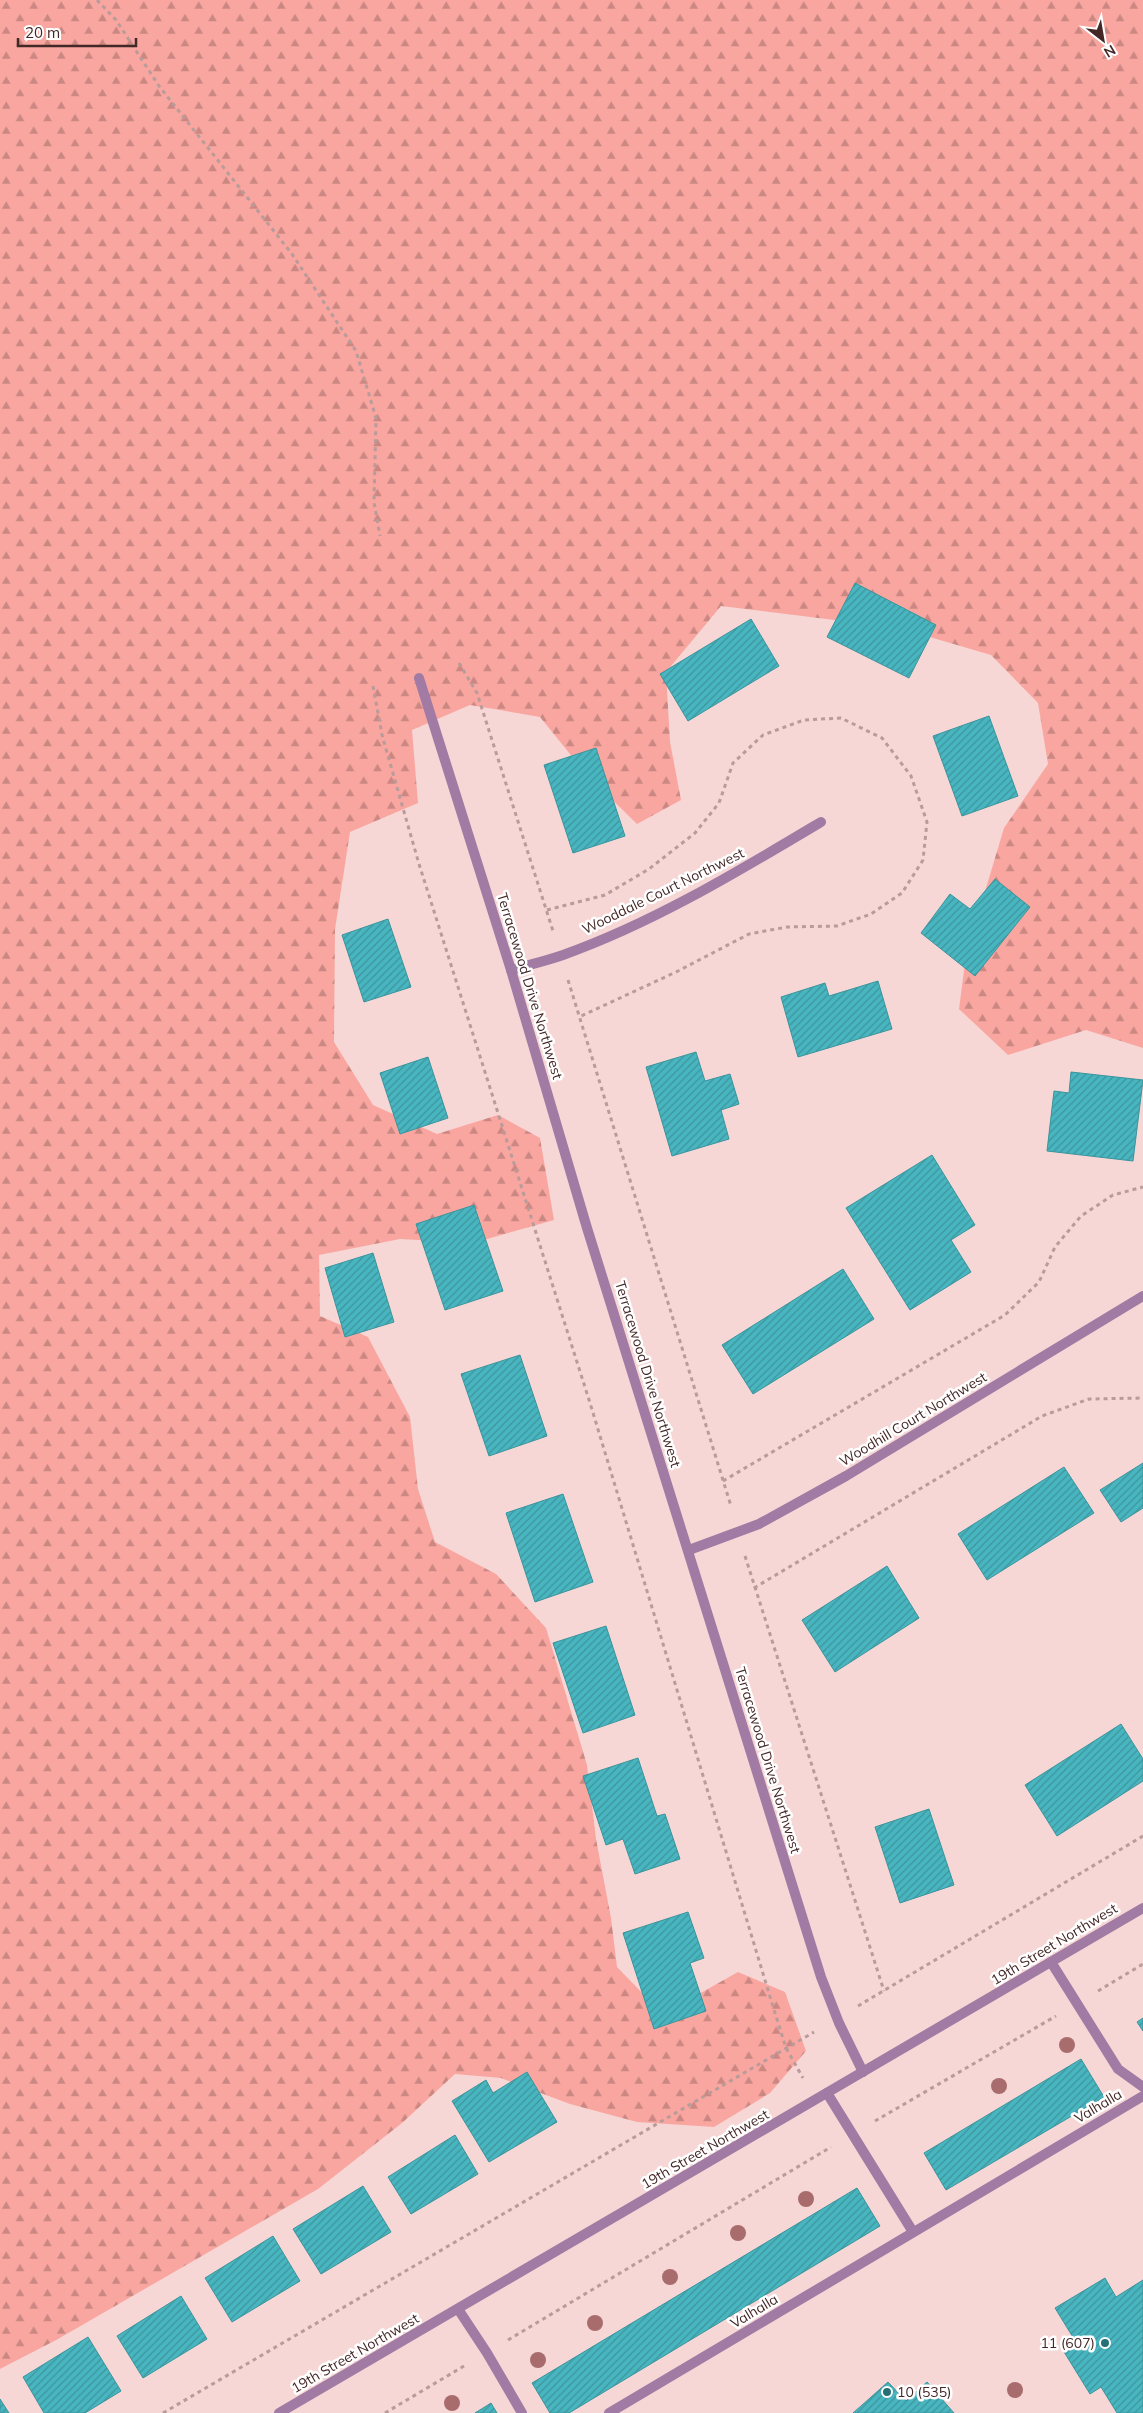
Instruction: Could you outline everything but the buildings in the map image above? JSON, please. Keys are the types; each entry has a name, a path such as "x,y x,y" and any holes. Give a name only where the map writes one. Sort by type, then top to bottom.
{"street":[{"name":"Terracewood Drive Northwest","path":"419,678 511,970 587,1228 821,1977 839,2023 863,2072"},
{"name":"Wooddale Court Northwest","path":"511,970 561,956 623,929 721,881 821,822"},
{"name":"Woodhill Court Northwest","path":"689,1550 759,1524 846,1476 1143,1296"},
{"name":"19th Street Northwest","path":"279,2413 1143,1908"},
{"name":"Valhalla","path":"1051,1962 1118,2070 1143,2087"},
{"path":"827,2093 913,2232"},
{"name":"Valhalla","path":"609,2413 1143,2096"},
{"path":"458,2309 487,2353 522,2413"}],"path":[{"path":"97,0 116,20 159,86 292,254 356,351 376,418 374,502 380,536"},
{"path":"459,663 477,693 547,910"},
{"path":"163,2413 786,2048 590,1403 419,864 382,735 374,686"},
{"path":"579,1017 724,1481 1005,1315 1039,1282 1056,1247 1081,1216 1113,1195 1143,1187"},
{"path":"1143,1398 1088,1399 1042,1416 754,1588 884,1991 1143,1836"},
{"path":"852,2134 1143,1964"},
{"path":"385,2413 838,2142"}],"green space":[{"path":"0,0 1143,0 1143,1048 1086,1030 1008,1055 959,1009 966,955 1004,828 1048,764 1038,703 991,655 899,628 721,606 666,672 670,742 681,800 637,824 587,775 540,717 470,705 412,730 418,803 350,832 335,929 334,1042 373,1105 437,1134 498,1115 540,1138 554,1220 473,1243 400,1239 319,1255 320,1316 368,1337 410,1417 418,1489 435,1542 496,1574 546,1628 587,1765 596,1839 611,1918 617,1967 650,2001 690,1999 738,1972 785,1992 806,2051 770,2093 714,2127 637,2122 570,2104 501,2078 455,2074 402,2123 318,2189 58,2339 0,2369"}],"place":[{"name":"11 (607)","path":"1105,2343"},
{"name":"10 (535)","path":"887,2392"}]}
